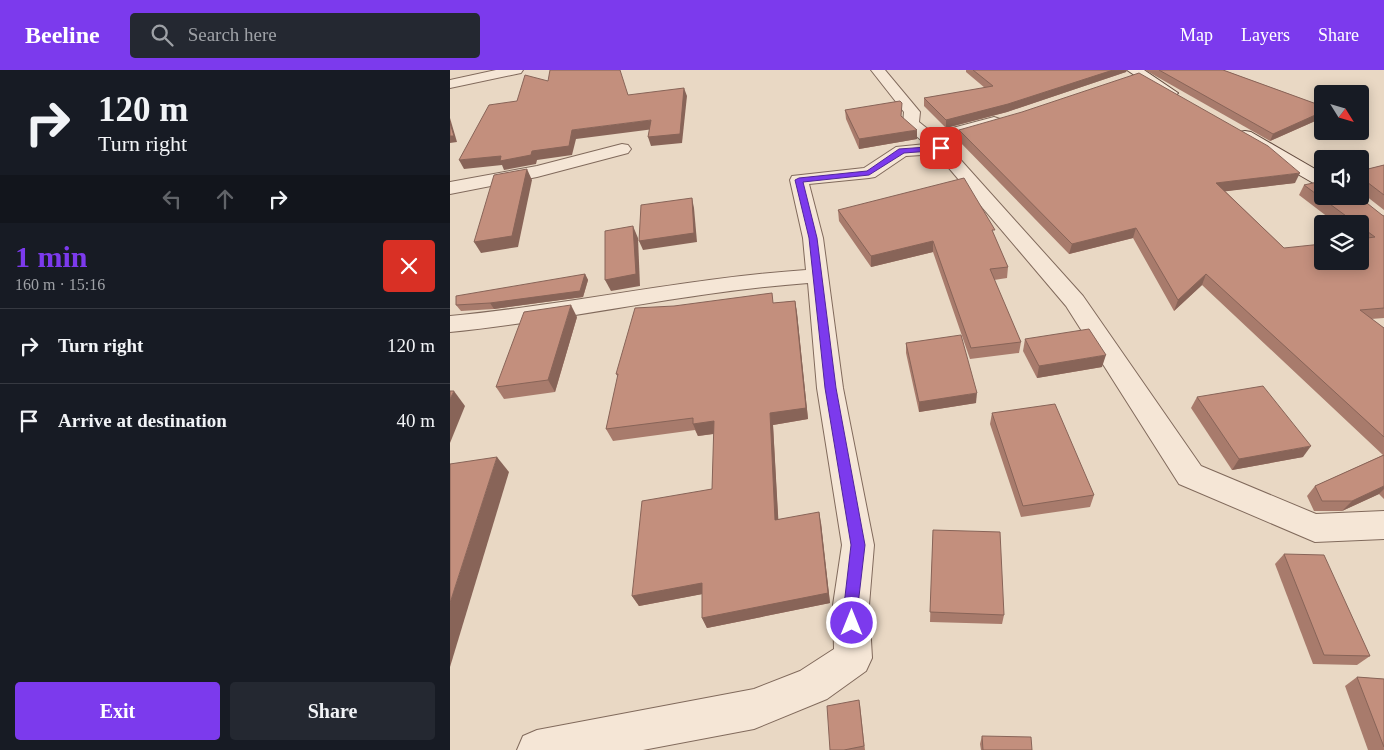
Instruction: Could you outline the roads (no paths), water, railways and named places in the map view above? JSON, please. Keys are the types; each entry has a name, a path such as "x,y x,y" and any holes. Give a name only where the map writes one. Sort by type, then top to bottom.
{"street":[{"path":"450,84 516,70"},
{"path":"878,70 912,112 911,124 941,148 1075,301 1190,475 1315,528 1384,525"},
{"path":"1131,75 1180,98"},
{"path":"941,148 951,134 1014,117"},
{"path":"1230,127 1314,175"},
{"path":"537,750 754,709 813,685 853,658 851,605 858,545 830,388 813,238 799,180 869,173 902,151 941,148"},
{"path":"450,188 485,184 545,172 622,149"},
{"path":"450,324 544,314 744,282 818,276"}]}
